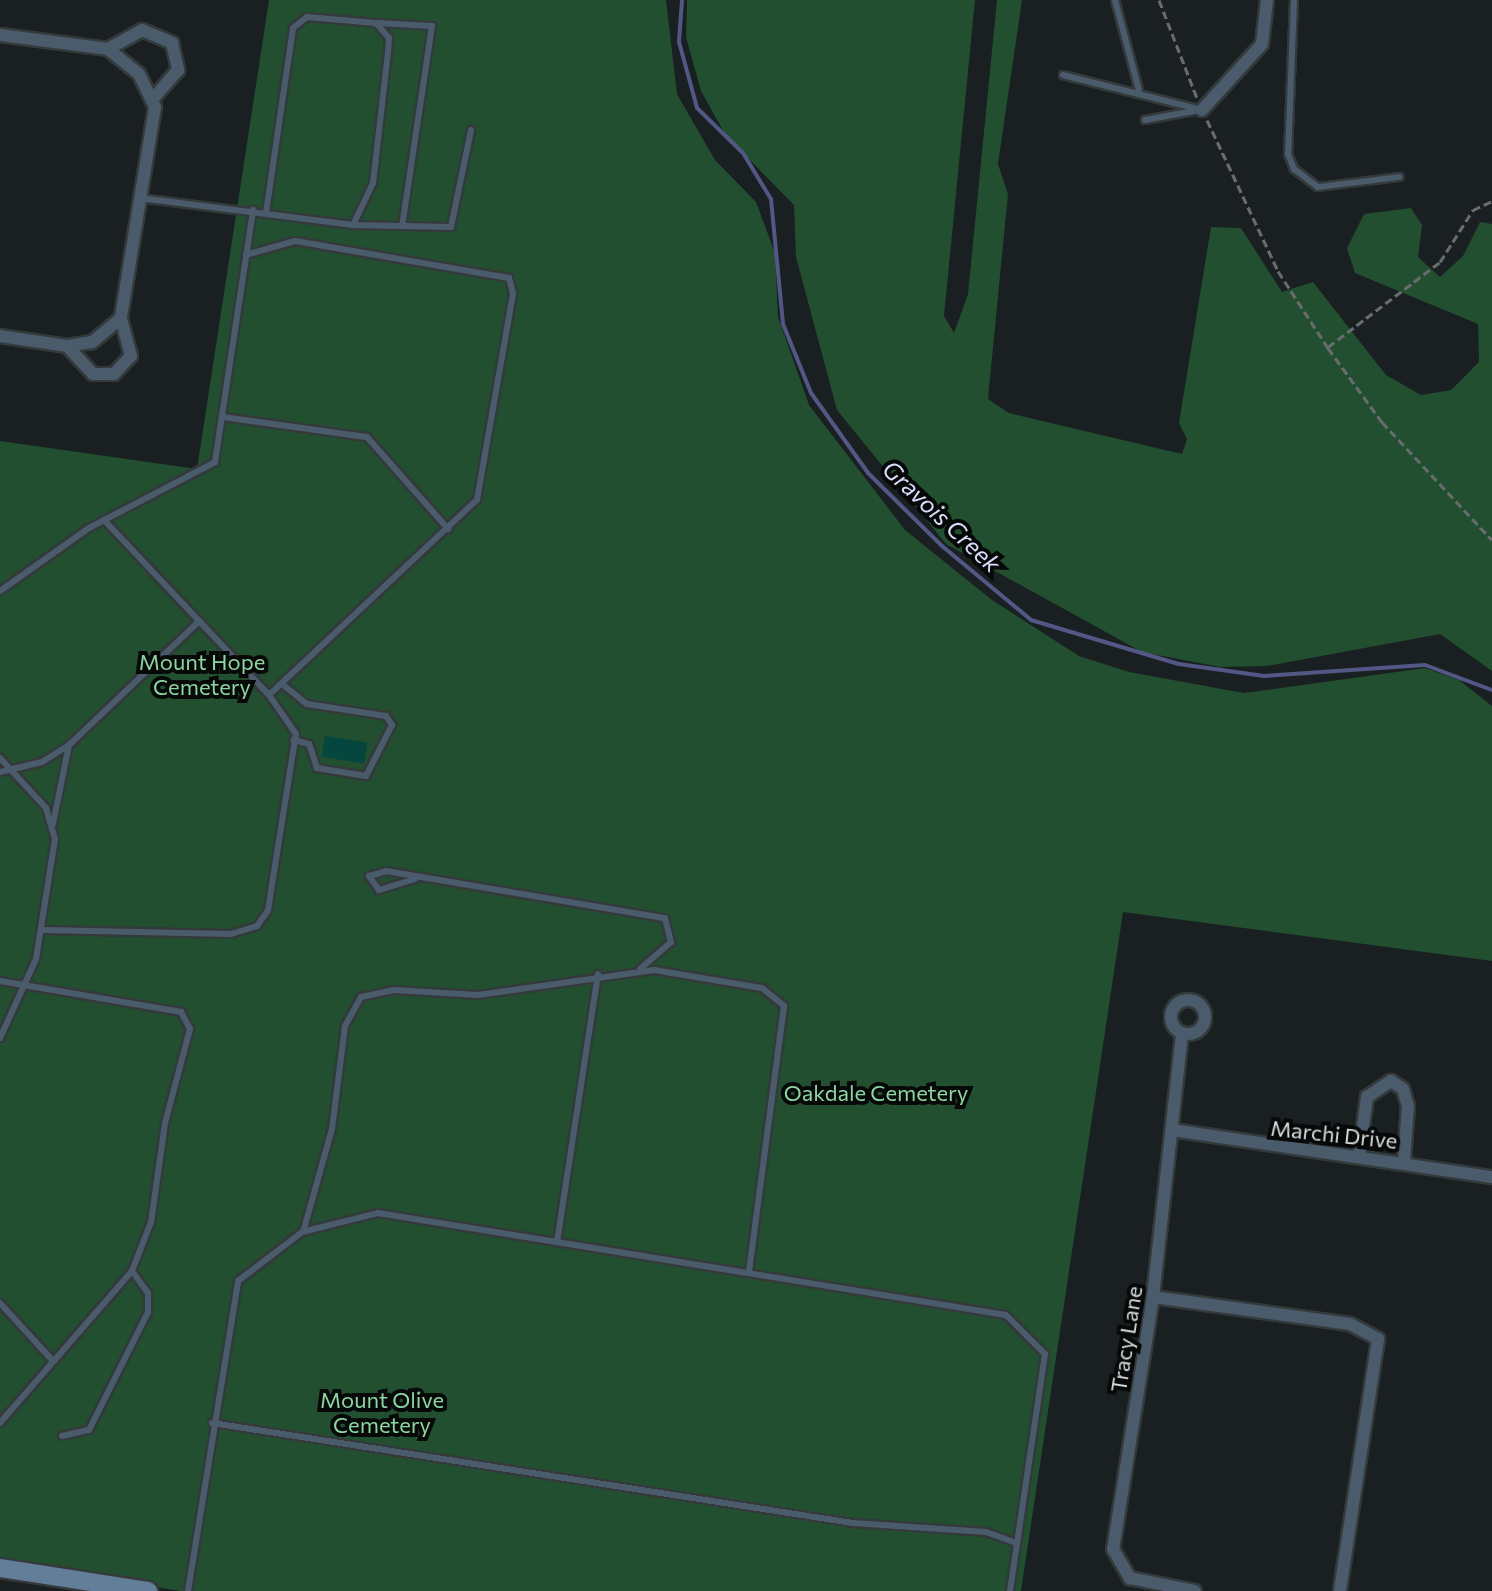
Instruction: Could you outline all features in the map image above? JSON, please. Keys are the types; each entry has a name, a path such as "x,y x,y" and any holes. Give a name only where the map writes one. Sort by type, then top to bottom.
{"street":[{"path":"1203,110 1262,44 1267,0"},
{"path":"67,346 93,374 114,374 131,356 121,318 153,99 178,70 172,43 142,30 108,49"},
{"path":"0,35 108,49 133,67 153,99"},
{"path":"0,336 67,346 92,342 121,318"},
{"name":"Tracy Lane","path":"1182,1034 1153,1297 1113,1549 1130,1578 1195,1591"},
{"path":"1359,1157 1367,1097 1391,1081 1403,1089 1408,1106 1404,1160"},
{"name":"Marchi Drive","path":"1172,1130 1359,1157 1404,1160 1492,1177"},
{"path":"1153,1297 1350,1324 1378,1339 1340,1591"},
{"path":"0,1568 148,1591"}],"lane":[{"path":"1115,0 1139,90"},
{"path":"1294,0 1288,154 1294,169 1318,187 1399,177"},
{"path":"266,213 293,28 307,17 432,26 402,226"},
{"path":"353,225 373,183 388,52 389,38 376,23"},
{"path":"1063,75 1139,90 1203,110"},
{"path":"1145,120 1203,110"},
{"path":"140,198 353,225 451,227 471,130"},
{"path":"2,592 104,520 209,470 222,417 253,210"},
{"path":"246,255 295,241 509,278 482,486 448,529 269,695"},
{"path":"222,417 367,437 448,529"},
{"path":"44,930 231,934 257,926 268,910 294,740 288,717 269,695 104,520"},
{"path":"0,772 12,770 69,745 199,621"},
{"path":"282,684 307,704 386,716 392,725 366,776 317,768 309,744 294,740"},
{"path":"0,1038 25,986 44,930 53,824 69,745"},
{"path":"0,758 53,824"},
{"path":"415,879 379,890 369,876 386,871 415,879 665,918 671,942 640,969"},
{"path":"188,1591 212,1423 238,1281 302,1232 312,1217 332,1129 345,1026 361,997 394,990 478,995 640,969 762,988 784,1006 749,1273"},
{"path":"557,1242 598,974"},
{"path":"0,981 170,1010 187,1020 190,1040 165,1123 151,1222 132,1271 0,1423"},
{"path":"302,1232 378,1213 1006,1315 1041,1345 1010,1591"},
{"path":"62,1436 89,1430 148,1312 148,1293 132,1271"},
{"path":"0,1303 52,1360"},
{"path":"212,1423 853,1523 986,1532 1017,1543"}],"path":[{"path":"1159,0 1203,110 1278,271 1328,348 1393,434 1492,540"},
{"path":"1328,348 1440,262 1473,210 1492,201"}],"green space":[{"path":"269,0 666,0 677,94 715,160 756,202 775,253 778,317 809,405 905,530 992,600 1079,656 1129,672 1244,693 1425,668 1459,680 1492,706 1492,961 1123,912 1021,1591 181,1591 0,1564 0,441 197,469"},
{"path":"687,0 975,0 944,316 954,333 968,294 997,0 1022,0 998,164 1008,194 988,399 1009,413 1182,454 1187,439 1179,423 1211,227 1241,228 1282,292 1313,282 1386,375 1421,395 1451,390 1479,362 1478,324 1355,273 1347,248 1364,214 1411,208 1422,225 1418,257 1440,277 1463,256 1480,222 1492,224 1492,671 1440,634 1267,666 1220,667 1142,652 946,544 837,410 796,257 794,205 726,136 701,91 686,37"}],"building":[{"path":"325,736 367,743 364,763 322,757"}],"waterway":[{"name":"Gravois Creek","path":"682,0 679,42 697,108 743,153 771,199 783,324 811,393 868,473 942,546 1031,620 1179,664 1264,676 1425,665 1492,690"}],"park label":[{"name":"Mount Hope Cemetery","path":"202,674"},
{"name":"Oakdale Cemetery","path":"876,1093"},
{"name":"Mount Olive Cemetery","path":"382,1412"}]}
